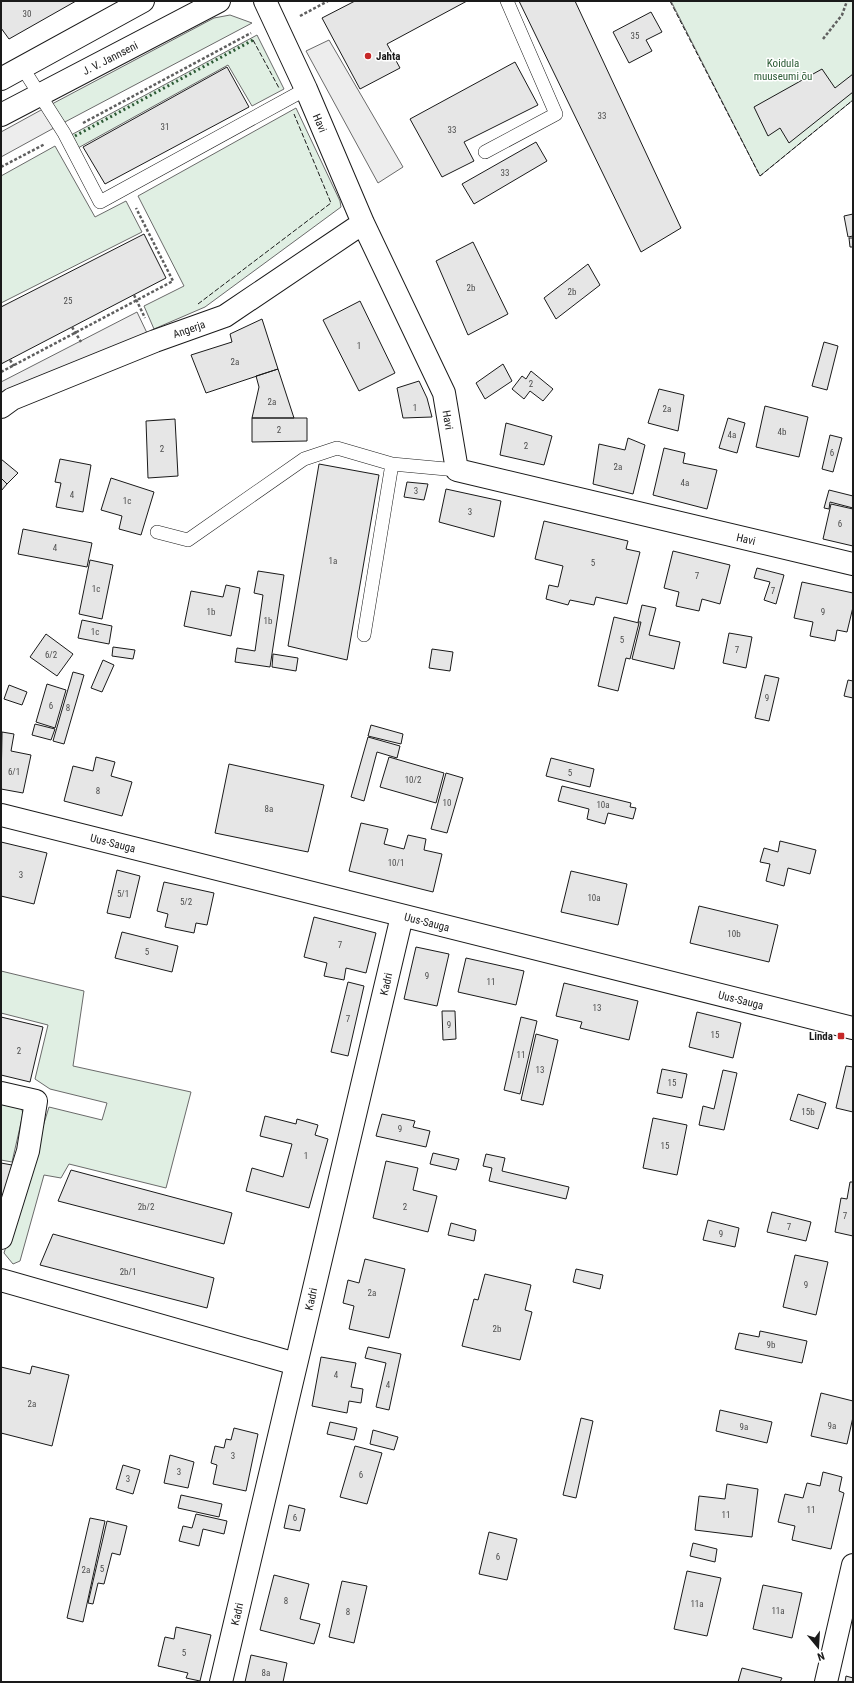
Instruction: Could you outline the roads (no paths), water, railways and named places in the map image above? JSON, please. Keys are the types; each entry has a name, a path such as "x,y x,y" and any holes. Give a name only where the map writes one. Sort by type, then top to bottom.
{"street":[{"path":"1,79 143,1"},
{"name":"J. V. Jannseni","path":"1,115 218,1"},
{"name":"Havi","path":"265,1 306,89 363,223 444,393 457,470 853,564"},
{"name":"Angerja","path":"1,407 12,399 147,344 225,316 363,223"},
{"name":"Uus-Sauga","path":"1,815 853,1028"},
{"name":"Kadri","path":"221,1682 402,916"},
{"path":"1,1093 36,1102 28,1151 2,1232"},
{"path":"1,1280 296,1364"},
{"path":"826,1682 853,1566"}],"lane":[{"path":"485,152 556,114 507,1"},
{"path":"22,67 64,133 100,202 306,89"},
{"path":"157,532 188,540 304,459 337,448 392,464 457,470"},
{"path":"364,635 392,464"}],"place":[{"name":"Jahta","path":"368,56"},
{"name":"Linda","path":"841,1036"}],"park label":[{"name":"Koidula muuseumi õu","path":"783,69"}]}
